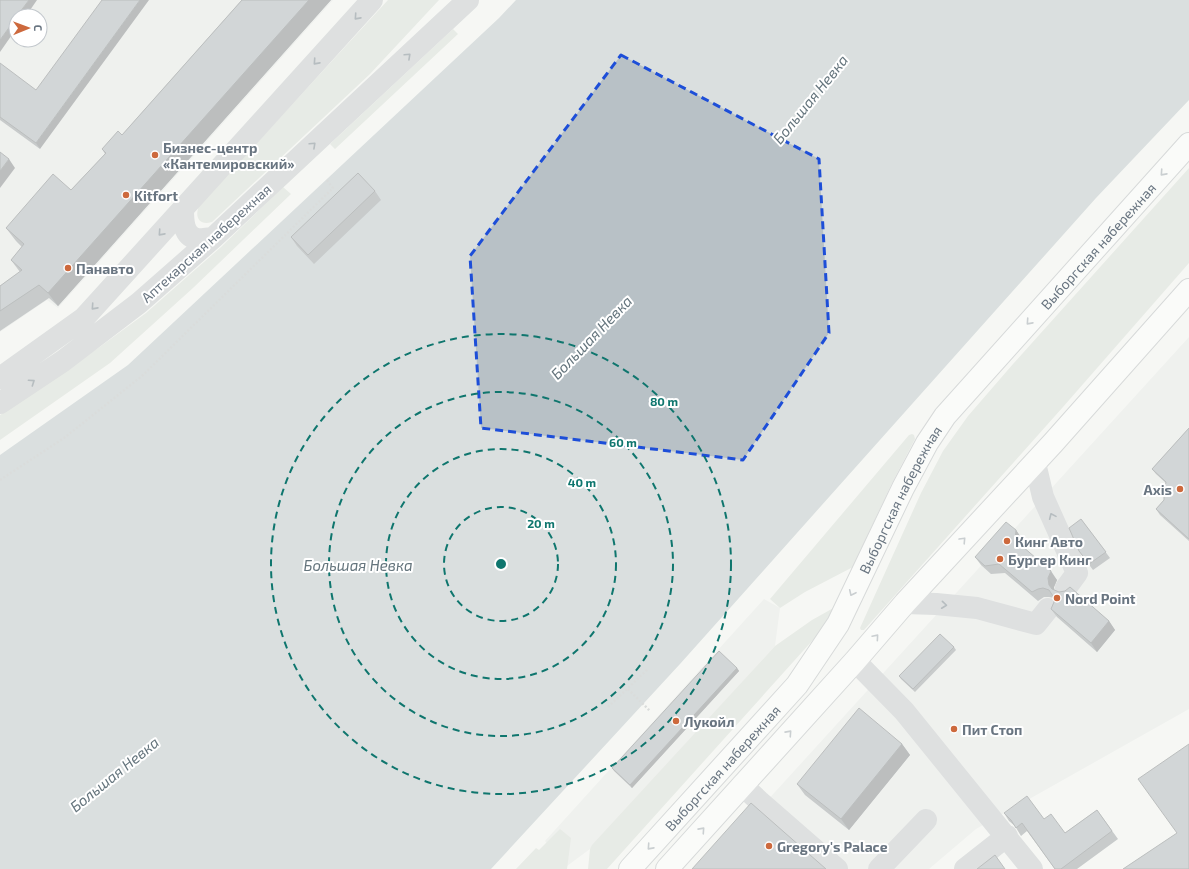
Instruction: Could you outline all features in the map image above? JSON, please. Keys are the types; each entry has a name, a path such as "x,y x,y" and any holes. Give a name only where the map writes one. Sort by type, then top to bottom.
{"main road":[{"name":"Выборгская набережная","path":"630,869 798,685 838,624 903,488 927,443 945,416 1189,144"},
{"name":"Выборгская набережная","path":"667,869 855,661 905,603 1035,463 1189,290"}],"street":[{"path":"0,378 84,318 372,0"},
{"name":"Аптекарская набережная","path":"0,404 63,361 139,304 213,238 468,0"},
{"path":"183,209 184,227 189,235 196,239 213,238"},
{"path":"1035,463 1043,497 1077,573 1066,588"},
{"path":"905,603 977,608 1036,624 1048,609"},
{"path":"855,661 904,710 1007,836 1032,869"},
{"path":"742,785 837,869"},
{"path":"879,869 926,820"},
{"path":"965,869 1007,836"}],"path":[{"path":"0,480 64,438 142,376 333,188 326,179"},
{"path":"608,707 648,669"},
{"path":"628,689 650,711"}],"highlighted area":[{"path":"621,55 819,159 829,333 743,460 481,428 470,256"}],"shaded area":[{"path":"0,0 333,0 58,308 47,300 0,332"},
{"path":"388,0 439,0 370,74 212,222 201,222 197,214 199,206"},
{"path":"453,29 458,34 335,149 330,144"},
{"path":"1189,168 1189,263 864,630 861,630 860,628 921,493 943,451 968,416 1013,364"},
{"path":"283,187 291,194 193,288 110,363 0,440 0,415 101,346 146,313 221,247"},
{"path":"1189,337 1189,709 976,829 929,869 705,869"},
{"path":"909,435 914,435 915,439 891,485 853,567 805,592 780,608 770,599"},
{"path":"764,599 780,608 775,646 590,849 567,866 545,841"},
{"path":"837,606 821,631 607,869 588,869 590,849 592,845 775,646 812,620"},
{"path":"560,829 571,838 567,869 516,869 536,848 539,850"}],"water":[{"name":"Большая Невка","path":"516,0 1189,0 1189,100 1096,198 680,664 491,869 0,869 0,455 128,365 499,18"}],"building":[{"path":"0,0 29,0 23,8 8,8 8,29 0,40"},
{"path":"102,0 140,0 36,143 0,117 0,63 36,90"},
{"name":"Бизнес-центр «Кантемировский»","path":"242,0 309,0 48,293 39,285 0,311 0,286 22,270 11,260 24,244 6,228 53,174 71,190 106,153 102,149 118,131 122,135"},
{"path":"0,152 9,159 0,171"},
{"path":"358,173 375,191 308,255 291,237"},
{"name":"Axis","path":"1189,428 1189,539 1156,509 1164,500 1166,482 1152,469"},
{"path":"1081,519 1106,552 1089,564 1079,551 1069,528"},
{"path":"1006,522 1016,530 1015,540 1051,571 1048,578 1049,585 1052,589 1059,592 1065,591 1070,587 1109,621 1091,643 1051,609 1054,602 1053,596 1049,590 1043,588 1032,592 999,564 985,566 975,557"},
{"path":"940,634 954,647 913,689 899,676"},
{"name":"Лукойл","path":"719,651 737,668 630,785 612,768"},
{"path":"859,708 902,744 841,819 797,784"},
{"path":"1189,744 1189,869 1123,869 1177,833 1138,779"},
{"path":"1027,796 1044,819 1051,814 1065,833 1097,810 1112,831 1061,869 1055,869 1022,823 1016,828 1004,813"},
{"path":"751,803 826,869 692,869"},
{"path":"995,855 1005,869 977,869"}],"place":[{"name":"Бизнес-центр «Кантемировский»","path":"155,155"},
{"name":"Kitfort","path":"126,195"},
{"name":"Панавто","path":"68,268"},
{"name":"Axis","path":"1180,489"},
{"name":"Кинг Авто","path":"1007,541"},
{"name":"Бургер Кинг","path":"1000,559"},
{"name":"Nord Point","path":"1057,598"},
{"name":"Лукойл","path":"676,721"},
{"name":"Пит Стоп","path":"954,729"},
{"name":"Gregory's Palace","path":"769,846"}]}
